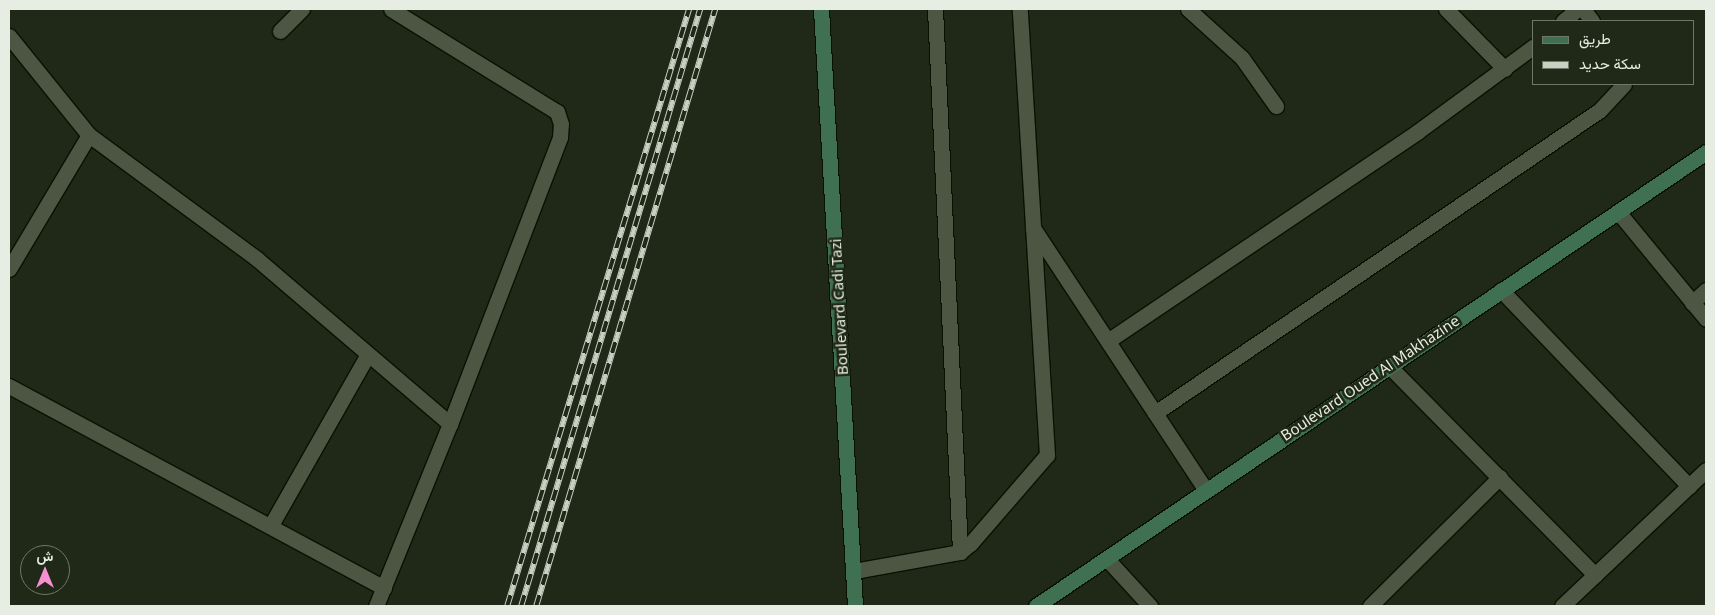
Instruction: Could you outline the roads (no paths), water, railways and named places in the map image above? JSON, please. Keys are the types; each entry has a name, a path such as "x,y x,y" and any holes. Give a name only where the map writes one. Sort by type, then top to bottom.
{"street":[{"path":"280,31 302,9"},
{"path":"376,606 450,424 560,137 561,124 557,112 391,9"},
{"name":"Boulevard Cadi Tazi","path":"821,9 855,606"},
{"path":"935,9 960,552"},
{"path":"854,571 960,552 978,536 1046,456 1020,9"},
{"path":"1188,9 1242,58 1276,106"},
{"path":"1446,9 1506,69"},
{"path":"1564,20 1578,9"},
{"path":"1583,9 1591,20"},
{"path":"9,36 89,135 257,259 367,356 450,424"},
{"path":"1109,340 1506,69 1532,48"},
{"path":"1156,413 1600,110 1623,85"},
{"path":"9,269 89,135"},
{"name":"Boulevard Oued Al Makhazine","path":"1036,606 1388,365 1706,152"},
{"path":"1619,212 1706,319"},
{"path":"1032,226 1206,489"},
{"path":"1501,290 1689,486"},
{"path":"1692,303 1706,290"},
{"path":"272,525 367,356"},
{"path":"1388,365 1500,477 1595,576"},
{"path":"9,386 272,525 384,588"},
{"path":"1570,604 1595,576 1706,470"},
{"path":"1370,606 1500,477"},
{"path":"1106,559 1150,606"}],"railway":[{"path":"507,606 689,9"},
{"path":"521,606 700,9"},
{"path":"536,606 715,9"}]}
